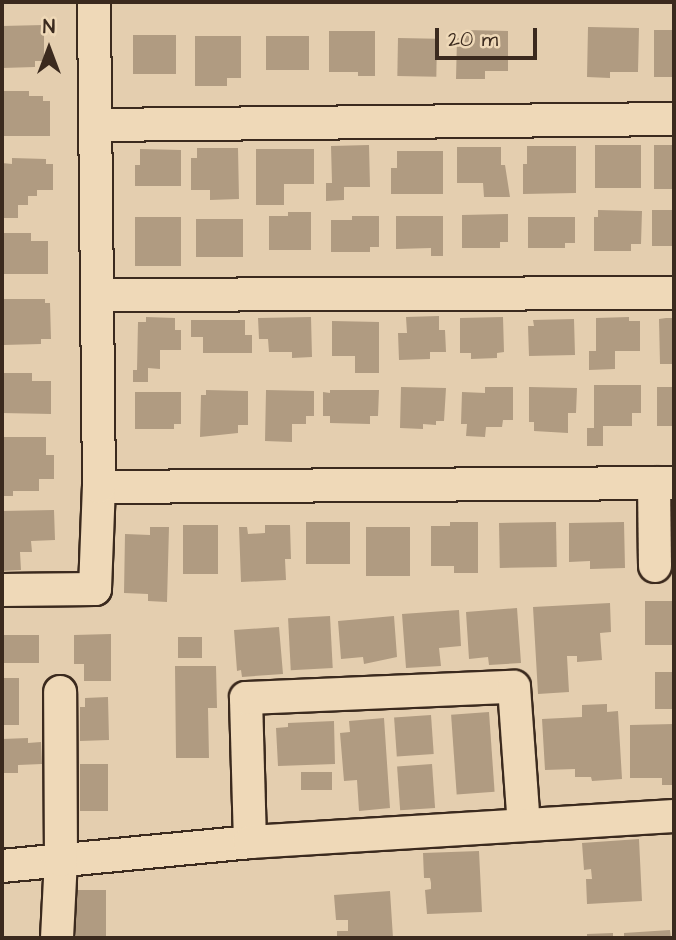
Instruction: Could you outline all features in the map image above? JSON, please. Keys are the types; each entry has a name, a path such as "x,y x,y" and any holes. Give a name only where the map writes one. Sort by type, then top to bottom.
{"street":[{"path":"2,590 95,589 99,487 94,2"},
{"path":"96,125 674,119"},
{"path":"97,295 674,293"},
{"path":"99,487 664,483 655,566"},
{"path":"250,842 246,698 514,687 524,825"},
{"path":"57,938 61,860 60,692"},
{"path":"2,866 250,842 674,816"}],"building":[{"path":"44,25 44,61 35,61 35,67 2,68 2,26"},
{"path":"588,27 639,28 638,72 610,72 610,78 587,77"},
{"path":"466,30 508,31 508,71 485,71 485,79 456,79 457,38 466,38"},
{"path":"654,30 674,30 674,77 654,77"},
{"path":"329,31 375,31 375,76 358,76 358,72 329,72"},
{"path":"133,35 176,35 176,74 133,74"},
{"path":"195,36 241,36 241,78 227,78 227,86 195,86"},
{"path":"266,36 309,36 309,70 266,70"},
{"path":"398,38 437,39 436,77 397,76"},
{"path":"2,91 29,91 29,96 43,96 43,101 50,101 50,136 2,136"},
{"path":"369,145 370,187 344,187 344,200 326,201 326,183 332,183 331,146"},
{"path":"595,145 641,145 641,188 595,188"},
{"path":"654,145 674,145 674,189 654,189"},
{"path":"527,146 576,146 576,193 523,194 523,164 527,164"},
{"path":"457,147 501,147 501,165 505,165 510,197 484,197 483,183 457,183"},
{"path":"197,148 238,148 239,199 210,200 210,190 191,190 191,158 197,158"},
{"path":"140,149 181,150 181,186 135,186 135,165 140,165"},
{"path":"256,149 314,149 314,184 284,184 284,205 256,205"},
{"path":"397,151 443,151 443,194 391,194 391,168 397,168"},
{"path":"12,158 46,159 46,164 53,164 53,190 37,190 37,196 28,196 28,205 18,205 18,218 2,218 2,163 12,164"},
{"path":"598,210 642,211 641,244 631,244 631,251 594,251 594,217 598,217"},
{"path":"652,210 674,210 674,246 652,246"},
{"path":"288,212 311,212 311,250 269,250 269,216 288,216"},
{"path":"508,214 508,242 500,242 500,248 462,248 462,215"},
{"path":"352,216 379,216 379,247 370,247 370,252 331,252 331,220 352,220"},
{"path":"396,216 443,216 443,256 431,256 431,248 396,249"},
{"path":"135,217 181,217 181,266 135,266"},
{"path":"528,217 575,217 575,243 565,243 565,248 528,248"},
{"path":"196,219 243,219 243,257 196,257"},
{"path":"2,233 31,233 31,241 48,241 48,274 2,274"},
{"path":"2,299 45,299 45,303 50,303 51,339 41,339 41,344 3,345"},
{"path":"439,316 439,330 445,330 446,352 430,352 430,359 399,360 398,333 407,333 406,317"},
{"path":"146,317 175,318 175,330 181,330 181,350 160,350 160,369 148,368 148,382 133,382 133,370 137,370 138,322 146,322"},
{"path":"311,317 312,357 292,358 292,352 269,352 268,339 259,339 258,318"},
{"path":"503,317 504,352 497,353 497,358 471,359 471,353 460,353 460,318"},
{"path":"629,317 629,321 640,321 640,351 615,351 615,369 589,370 589,351 596,351 596,318"},
{"path":"674,318 674,364 660,364 659,319"},
{"path":"574,319 575,355 529,356 528,326 534,326 533,320"},
{"path":"191,320 245,320 245,335 252,335 252,353 203,353 203,337 191,337"},
{"path":"332,321 379,322 379,373 355,373 355,356 332,356"},
{"path":"2,373 32,373 32,381 51,381 51,414 2,413"},
{"path":"594,385 641,385 641,413 632,413 632,426 603,426 603,446 587,446 587,428 594,428"},
{"path":"401,387 446,388 444,421 436,421 436,425 423,424 423,429 400,428"},
{"path":"485,387 513,387 513,420 503,420 502,427 486,427 485,437 466,436 467,424 461,424 462,392 485,393"},
{"path":"529,387 577,388 576,413 568,413 568,433 534,431 534,422 529,422"},
{"path":"657,387 674,387 674,426 657,426"},
{"path":"206,390 248,391 248,425 238,425 238,433 200,437 201,395 206,395"},
{"path":"266,390 314,391 314,416 306,416 306,424 292,424 292,442 265,441"},
{"path":"330,390 379,390 378,416 370,416 370,424 330,423 330,416 323,416 323,392 330,393"},
{"path":"135,392 181,392 181,424 174,424 174,429 135,429"},
{"path":"2,437 46,437 46,455 54,455 54,479 39,479 39,491 13,491 13,496 2,496"},
{"path":"54,510 55,540 31,541 32,552 20,552 21,570 2,571 2,511"},
{"path":"306,522 350,522 350,564 306,564"},
{"path":"450,522 478,522 478,573 454,573 454,566 431,566 431,526 450,526"},
{"path":"556,522 557,567 500,568 499,523"},
{"path":"624,522 625,568 590,569 590,561 569,562 569,523"},
{"path":"183,525 218,525 218,574 183,574"},
{"path":"265,525 290,525 291,559 285,559 286,580 241,582 239,527 247,527 248,534 265,533"},
{"path":"150,527 169,527 167,602 148,601 148,594 124,593 125,534 150,535"},
{"path":"366,527 410,527 410,576 366,576"},
{"path":"645,601 674,601 674,645 645,645"},
{"path":"610,603 611,632 600,633 602,660 577,662 577,656 567,656 569,692 538,694 533,607"},
{"path":"517,608 521,663 489,665 488,657 469,659 466,612"},
{"path":"459,610 461,646 439,648 441,666 406,668 402,614"},
{"path":"330,616 333,668 291,670 288,618"},
{"path":"394,616 397,657 364,664 363,657 341,659 338,621"},
{"path":"279,627 283,674 242,677 241,670 237,671 234,630"},
{"path":"111,634 111,681 84,681 84,664 74,664 74,635"},
{"path":"2,635 39,635 39,663 2,663"},
{"path":"178,637 202,637 202,658 178,658"},
{"path":"175,666 216,666 217,708 208,708 209,758 176,758"},
{"path":"655,672 674,672 674,709 655,709"},
{"path":"2,678 19,678 19,725 2,725"},
{"path":"108,697 109,740 80,741 80,707 85,707 85,698"},
{"path":"607,704 607,712 618,711 622,779 592,781 591,777 575,777 575,769 545,770 542,719 582,717 582,705"},
{"path":"489,712 495,792 457,794 451,715"},
{"path":"431,715 434,754 397,756 394,718"},
{"path":"384,718 390,808 359,811 357,780 344,781 340,733 350,732 349,721"},
{"path":"334,721 335,764 278,766 276,728 288,727 288,723"},
{"path":"674,724 674,785 662,785 662,778 630,778 630,725"},
{"path":"28,738 28,743 41,742 42,764 18,765 18,773 2,773 2,739"},
{"path":"80,764 108,764 108,811 80,811"},
{"path":"432,764 435,808 400,810 397,766"},
{"path":"301,772 332,772 332,790 301,790"},
{"path":"639,839 642,901 587,904 586,879 592,879 591,869 584,870 582,843"},
{"path":"479,851 482,912 427,914 425,890 431,889 431,883 430,878 424,878 423,853"},
{"path":"76,890 106,890 106,938 76,938"},
{"path":"390,891 393,938 337,938 337,931 348,931 348,920 336,920 334,895"},
{"path":"670,930 671,938 624,938 624,933"},
{"path":"613,933 613,938 587,938 587,934"}]}
